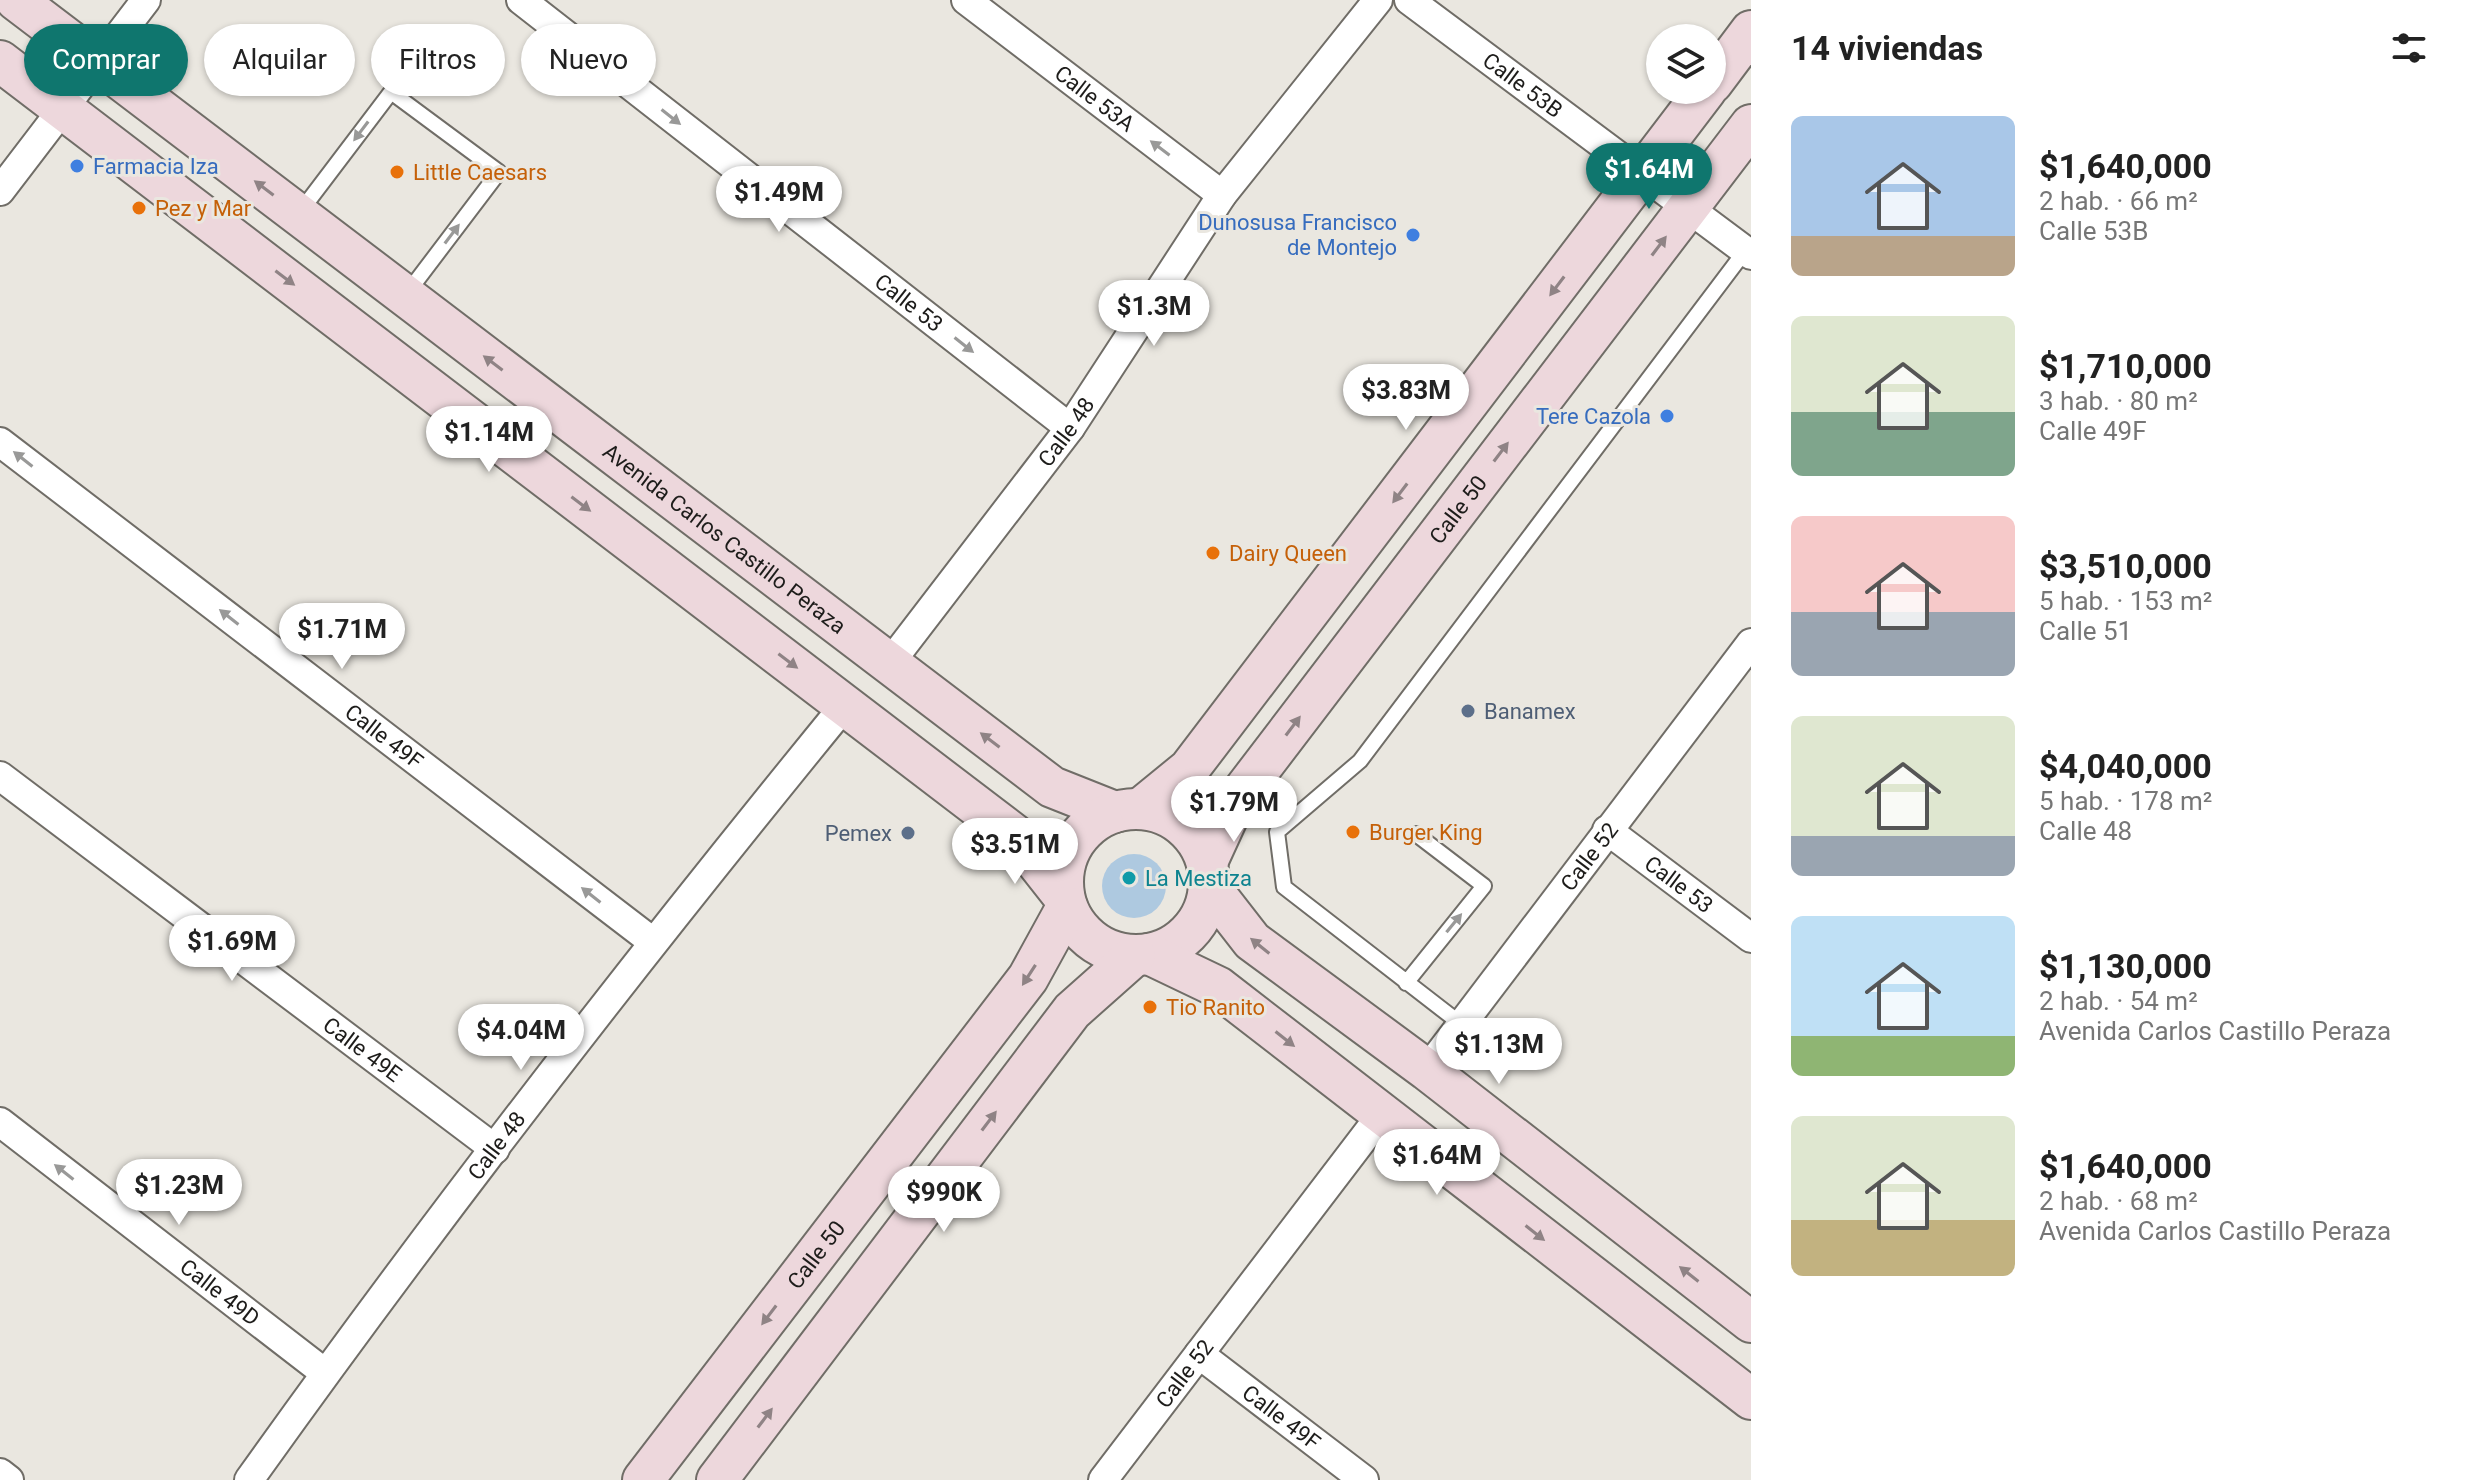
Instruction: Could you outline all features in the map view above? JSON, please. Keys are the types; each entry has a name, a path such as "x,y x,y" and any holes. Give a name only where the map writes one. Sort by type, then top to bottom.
{"main road":[{"name":"Avenida Carlos Castillo Peraza","path":"16,0 48,24"},
{"path":"1726,64 1751,31"},
{"path":"0,61 1016,836 1066,902 1079,928 1098,945 1122,954 1142,955 1162,951 1186,936 1202,914 1208,874"},
{"name":"Avenida Carlos Castillo Peraza","path":"143,96 1052,787 1128,810"},
{"path":"1066,902 1064,865 1071,847 1083,831 1098,820 1128,810 1189,769 1695,104"},
{"name":"Calle 50","path":"1208,874 1234,803 1751,125"},
{"path":"1128,810 1152,810 1175,820 1195,839 1208,874 1252,941 1427,1070 1751,1322"},
{"name":"Calle 50","path":"643,1480 1028,978 1066,902"},
{"path":"1142,955 1218,987 1751,1399"},
{"path":"717,1480 1072,1011 1142,955"}],"street":[{"path":"127,24 146,0"},
{"name":"Calle 53","path":"521,0 1070,428"},
{"name":"Calle 53A","path":"966,0 1222,195"},
{"name":"Calle 48","path":"889,664 1070,428 1222,195 1378,0"},
{"name":"Calle 53B","path":"1409,0 1748,253"},
{"path":"0,191 72,96"},
{"name":"Calle 49F","path":"0,442 653,942"},
{"name":"Calle 52","path":"1427,1070 1751,643"},
{"name":"Calle 48","path":"249,1480 325,1373 653,942 845,705"},
{"name":"Calle 49E","path":"0,776 495,1149"},
{"name":"Calle 53","path":"1607,830 1751,938"},
{"name":"Calle 52","path":"1103,1480 1382,1114"},
{"name":"Calle 49D","path":"0,1122 325,1373"},
{"name":"Calle 49F","path":"1199,1354 1364,1480"},
{"path":"0,1473 9,1480"}],"lane":[{"path":"298,214 391,92 499,172 405,296"},
{"path":"1461,1024 1284,887 1277,832 1360,761 1748,253"},
{"path":"1406,983 1484,886 1416,834"}],"water":[{"path":"1128,854 1140,854 1157,863 1164,874 1164,898 1157,909 1140,918 1128,918 1116,913 1107,904 1102,892 1102,880 1107,868 1116,859"}],"place":[{"name":"Farmacia Iza","path":"77,166"},
{"name":"Little Caesars","path":"397,172"},
{"name":"Pez y Mar","path":"139,208"},
{"name":"Dunosusa Francisco de Montejo","path":"1413,235"},
{"name":"Tere Cazola","path":"1667,416"},
{"name":"Dairy Queen","path":"1213,553"},
{"name":"Banamex","path":"1468,711"},
{"name":"Burger King","path":"1353,832"},
{"name":"Pemex","path":"908,833"},
{"name":"La Mestiza","path":"1129,878"},
{"name":"Tio Ranito","path":"1150,1007"}]}
